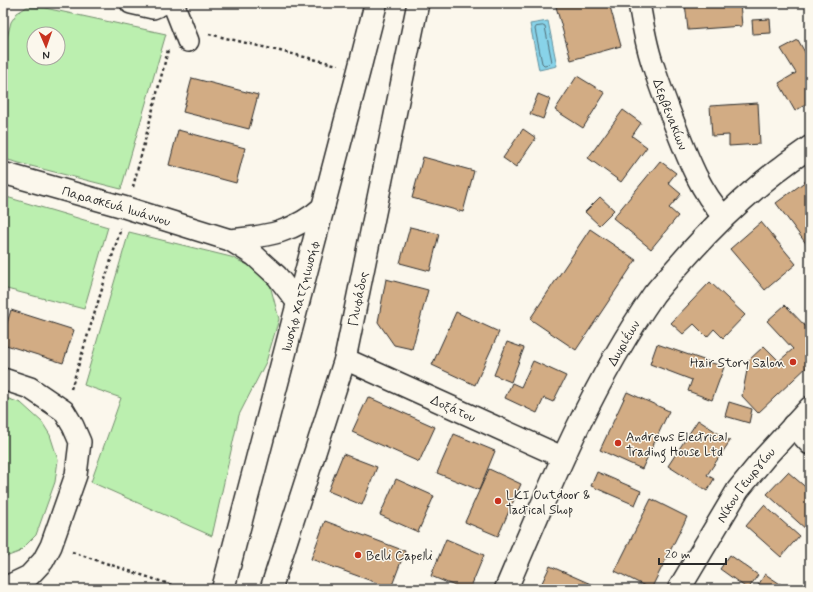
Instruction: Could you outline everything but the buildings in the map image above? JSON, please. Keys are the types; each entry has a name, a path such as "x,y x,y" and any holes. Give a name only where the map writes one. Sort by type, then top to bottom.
{"street":[{"path":"131,3 153,8 165,3"},
{"path":"173,3 185,34"},
{"name":"Ιωσήφ Χατζηιωσήφ","path":"223,589 376,3"},
{"name":"Γλυφάδος","path":"271,589 345,359 418,3"},
{"name":"Δερβενακίων","path":"639,3 643,28 653,67 687,155 696,177 707,195 723,216"},
{"name":"Δωριέων","path":"506,589 562,457 606,371 655,294 723,216 786,164 810,147"},
{"name":"Παρασκευά Ιωάννου","path":"3,173 127,208 230,240 254,255 266,266 298,303"},
{"name":"Παρασκευά Ιωάννου","path":"230,240 268,235 284,230 307,220 324,206"},
{"name":"Δοξάτου","path":"345,359 562,457"},
{"path":"3,379 30,388 64,411 80,442 76,475 51,546 43,561 29,576 6,587 3,586"},
{"name":"Νίκου Γεωργίου","path":"679,589 738,490 764,457 810,408"},
{"path":"793,425 810,444"}],"path":[{"path":"185,34 359,70"},
{"path":"83,556 184,589"}],"green space":[{"path":"27,7 45,8 166,34 121,189 8,160 3,157 3,53 11,22 17,13"},
{"path":"3,196 108,227 84,309 3,288"},
{"path":"129,232 231,257 254,268 270,285 279,319 266,362 239,415 212,536 91,482 121,398 84,385"},
{"path":"3,397 21,403 42,422 50,435 58,460 55,482 36,535 19,552 3,558"}],"water":[{"path":"548,21 557,66 539,70 530,24"}],"place":[{"name":"Hair Story Salon","path":"793,362"},
{"name":"Andrews Electrical Trading House Ltd","path":"618,443"},
{"name":"LKI Outdoor & Tactical Shop","path":"498,501"},
{"name":"Belli Capelli","path":"358,555"}]}
